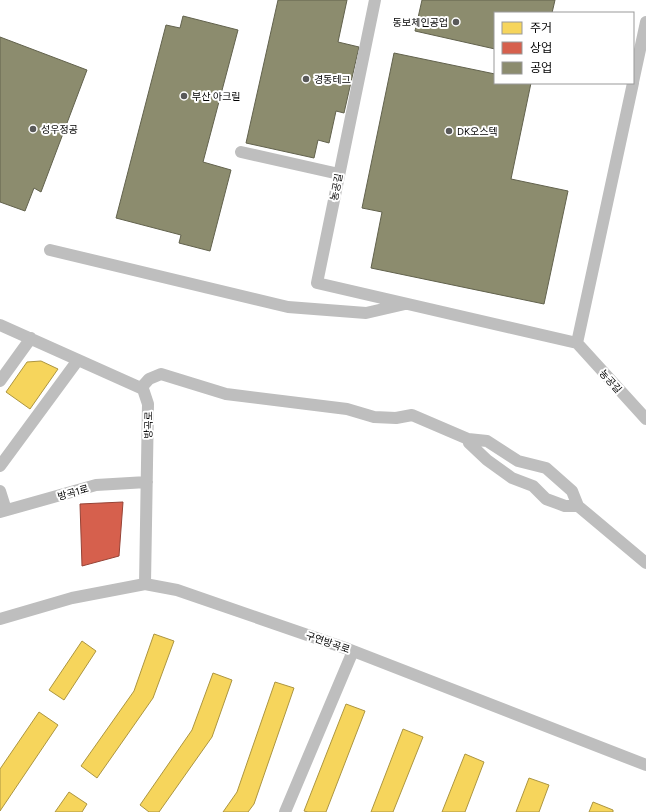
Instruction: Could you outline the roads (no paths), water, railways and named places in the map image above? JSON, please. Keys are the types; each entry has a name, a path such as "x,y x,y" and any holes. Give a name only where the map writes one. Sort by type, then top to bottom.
{"street":[{"name":"농공길","path":"375,0 317,283 577,343 646,419"},
{"path":"634,78 646,22"},
{"path":"577,343 633,84"},
{"path":"241,152 339,174"},
{"name":"농공길","path":"50,250 288,307 366,313 408,304"},
{"path":"0,325 141,388 149,379 161,374 226,394 347,409 374,417 396,418 412,415 468,438 486,441 518,461 546,468 572,491 578,506 646,563"},
{"path":"0,381 31,338"},
{"path":"0,466 78,360"},
{"name":"방곡로","path":"141,388 143,389 148,404 145,584"},
{"path":"468,438 469,443 487,460 512,478 533,486 546,499 565,506 578,506"},
{"name":"방곡1로","path":"3,511 96,485 147,482"},
{"path":"0,491 3,511"},
{"name":"구연방곡로","path":"0,619 72,598 145,584 177,590 354,651 646,765"},
{"path":"285,812 354,651"}],"place":[{"name":"동보체인공업","path":"456,22"},
{"name":"경동테그","path":"306,79"},
{"name":"부산 아크릴","path":"184,96"},
{"name":"성우정공","path":"33,129"},
{"name":"DK오스텍","path":"449,131"}]}
